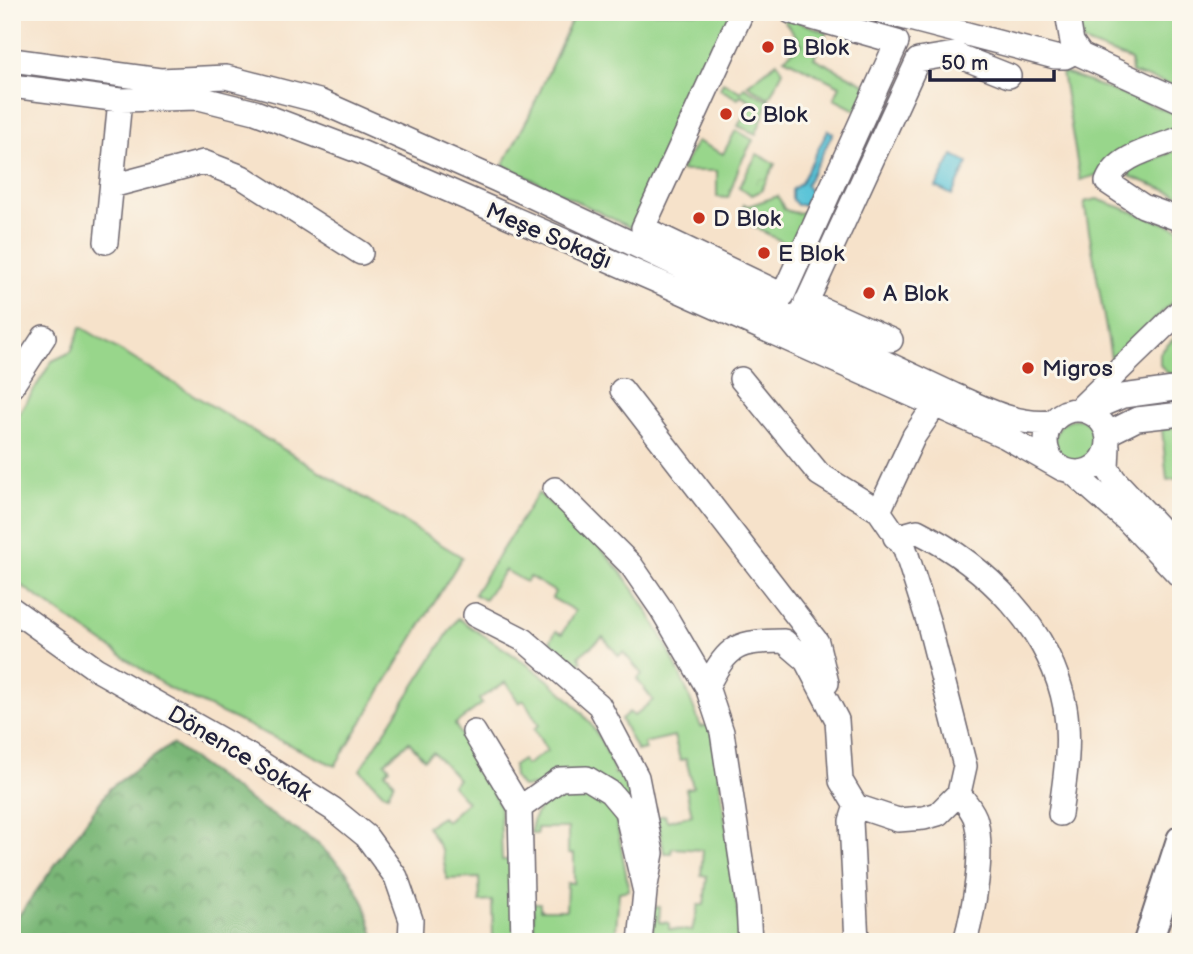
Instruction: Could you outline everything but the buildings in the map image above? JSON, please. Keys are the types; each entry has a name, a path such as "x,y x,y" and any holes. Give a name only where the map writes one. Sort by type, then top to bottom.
{"main road":[{"path":"1148,942 1181,840"}],"street":[{"path":"742,12 643,228 700,265 783,295 897,42 791,12"},
{"path":"883,12 1055,57 1065,57 1077,51"},
{"path":"1067,12 1072,42 1077,51 1181,101"},
{"path":"891,341 802,312 918,60 954,54 1009,76"},
{"name":"Meşe Sokağı","path":"12,60 160,80 226,77 294,93 700,265 802,312 999,414 1034,424 1052,422"},
{"name":"Meşe Sokağı","path":"12,86 120,100 199,98 255,112 339,144 1006,438 1067,470 1129,522 1181,577"},
{"path":"106,242 120,100"},
{"path":"1181,138 1129,158 1111,170 1107,182 1143,206 1181,220"},
{"path":"112,186 203,162 242,177 361,253"},
{"path":"1122,192 1149,197 1181,209"},
{"path":"1122,368 1138,341 1181,296"},
{"path":"1082,411 1181,310"},
{"path":"12,386 44,337"},
{"path":"622,390 817,642 837,720 841,781 856,806 898,820 937,814 959,793 965,766 905,549 879,511 819,474 741,379"},
{"path":"1181,388 1123,396 1082,411 1059,415 1052,422 1046,442 1048,453 1067,470 1091,468 1105,454 1108,439 1137,419 1181,414"},
{"path":"879,511 914,436 935,405"},
{"path":"1082,411 1103,424 1108,439 1107,468 1114,479 1181,551"},
{"path":"555,489 631,565 662,610 707,687 722,732 748,906 750,942"},
{"path":"895,537 917,531 936,540 976,570 1012,601 1048,655 1065,706 1068,761 1060,814"},
{"name":"Dönence Sokak","path":"12,608 96,669 248,755 333,809 366,836 396,877 411,920 411,942"},
{"path":"475,615 524,640 599,705 637,777 652,853 640,942"},
{"path":"707,687 717,667 734,648 750,641 784,641 805,659 837,720"},
{"path":"474,732 520,808 523,942"},
{"path":"520,808 560,779 587,778 610,792 626,811 645,892"},
{"path":"959,793 976,819 978,847 973,915 965,942"},
{"path":"856,806 850,821 857,942"}],"green space":[{"path":"575,12 735,12 635,230 503,165 529,116"},
{"path":"1077,12 1181,12 1181,88 1132,73 1131,60 1082,42"},
{"path":"780,15 827,32 814,58 869,86 857,111 834,99 840,86 784,58 802,44"},
{"path":"777,62 783,71 769,98 747,85"},
{"path":"1062,72 1181,116 1181,131 1100,174 1080,180"},
{"path":"723,82 741,92 744,87 769,101 756,134 738,126 752,101 741,95 738,99 720,89"},
{"path":"736,130 753,140 740,164 728,198 717,197 717,171 680,171 697,141 723,154"},
{"path":"1181,148 1181,196 1129,176 1131,169"},
{"path":"757,154 775,164 761,191 752,195 739,187"},
{"path":"778,196 784,209 792,212 803,212 814,206 794,248 741,220 744,204 748,206"},
{"path":"1097,199 1181,229 1181,293 1112,364 1084,202"},
{"path":"81,327 462,557 335,766 168,688 12,579 12,425 52,361 71,352"},
{"path":"1181,331 1181,375 1169,374 1160,365 1160,353"},
{"path":"1076,419 1091,425 1097,440 1091,455 1076,461 1061,455 1055,440 1061,425"},
{"path":"1181,427 1181,478 1167,480 1162,429"},
{"path":"538,493 590,538 622,574 662,636 701,727 712,724 742,942 653,942 652,907 660,907 659,922 669,923 669,929 692,931 698,905 704,905 707,876 701,875 703,850 672,848 671,853 664,853 657,817 665,815 667,821 692,815 686,789 693,787 686,759 680,760 674,736 644,743 645,749 637,751 621,719 629,712 634,716 653,700 637,679 642,674 623,652 619,656 603,637 579,656 582,661 578,664 550,641 556,631 562,634 575,611 552,598 555,592 530,577 526,582 505,570 484,600 474,594"},
{"path":"458,618 550,682 589,722 604,746 615,774 626,773 644,843 608,782 522,787 514,777 513,766 522,760 526,765 547,751 534,729 539,725 524,700 519,703 506,682 479,699 482,704 455,724 500,806 502,860 515,860 516,942 485,942 493,938 492,901 480,902 479,878 447,879 442,851 427,826 442,817 446,821 467,802 452,785 458,779 433,752 424,759 409,742 385,762 390,768 385,772 394,782 388,794 383,793 360,770"},
{"path":"172,744 255,804 317,843 348,873 365,905 376,942 12,942 15,921 110,788"},
{"path":"567,788 596,795 608,805 616,819 629,890 619,892 615,942 534,942 533,903 540,903 540,910 566,910 567,883 574,883 574,854 568,854 568,828 537,828 537,834 531,834 537,811"}],"water":[{"path":"828,130 833,133 806,185 811,193 804,205 797,205 792,199 792,190 801,183"},
{"path":"953,155 968,163 952,195 936,187"}],"place":[{"name":"B Blok","path":"768,47"},
{"name":"C Blok","path":"726,114"},
{"name":"D Blok","path":"699,218"},
{"name":"E Blok","path":"764,253"},
{"name":"A Blok","path":"869,293"},
{"name":"Migros","path":"1028,368"}]}
